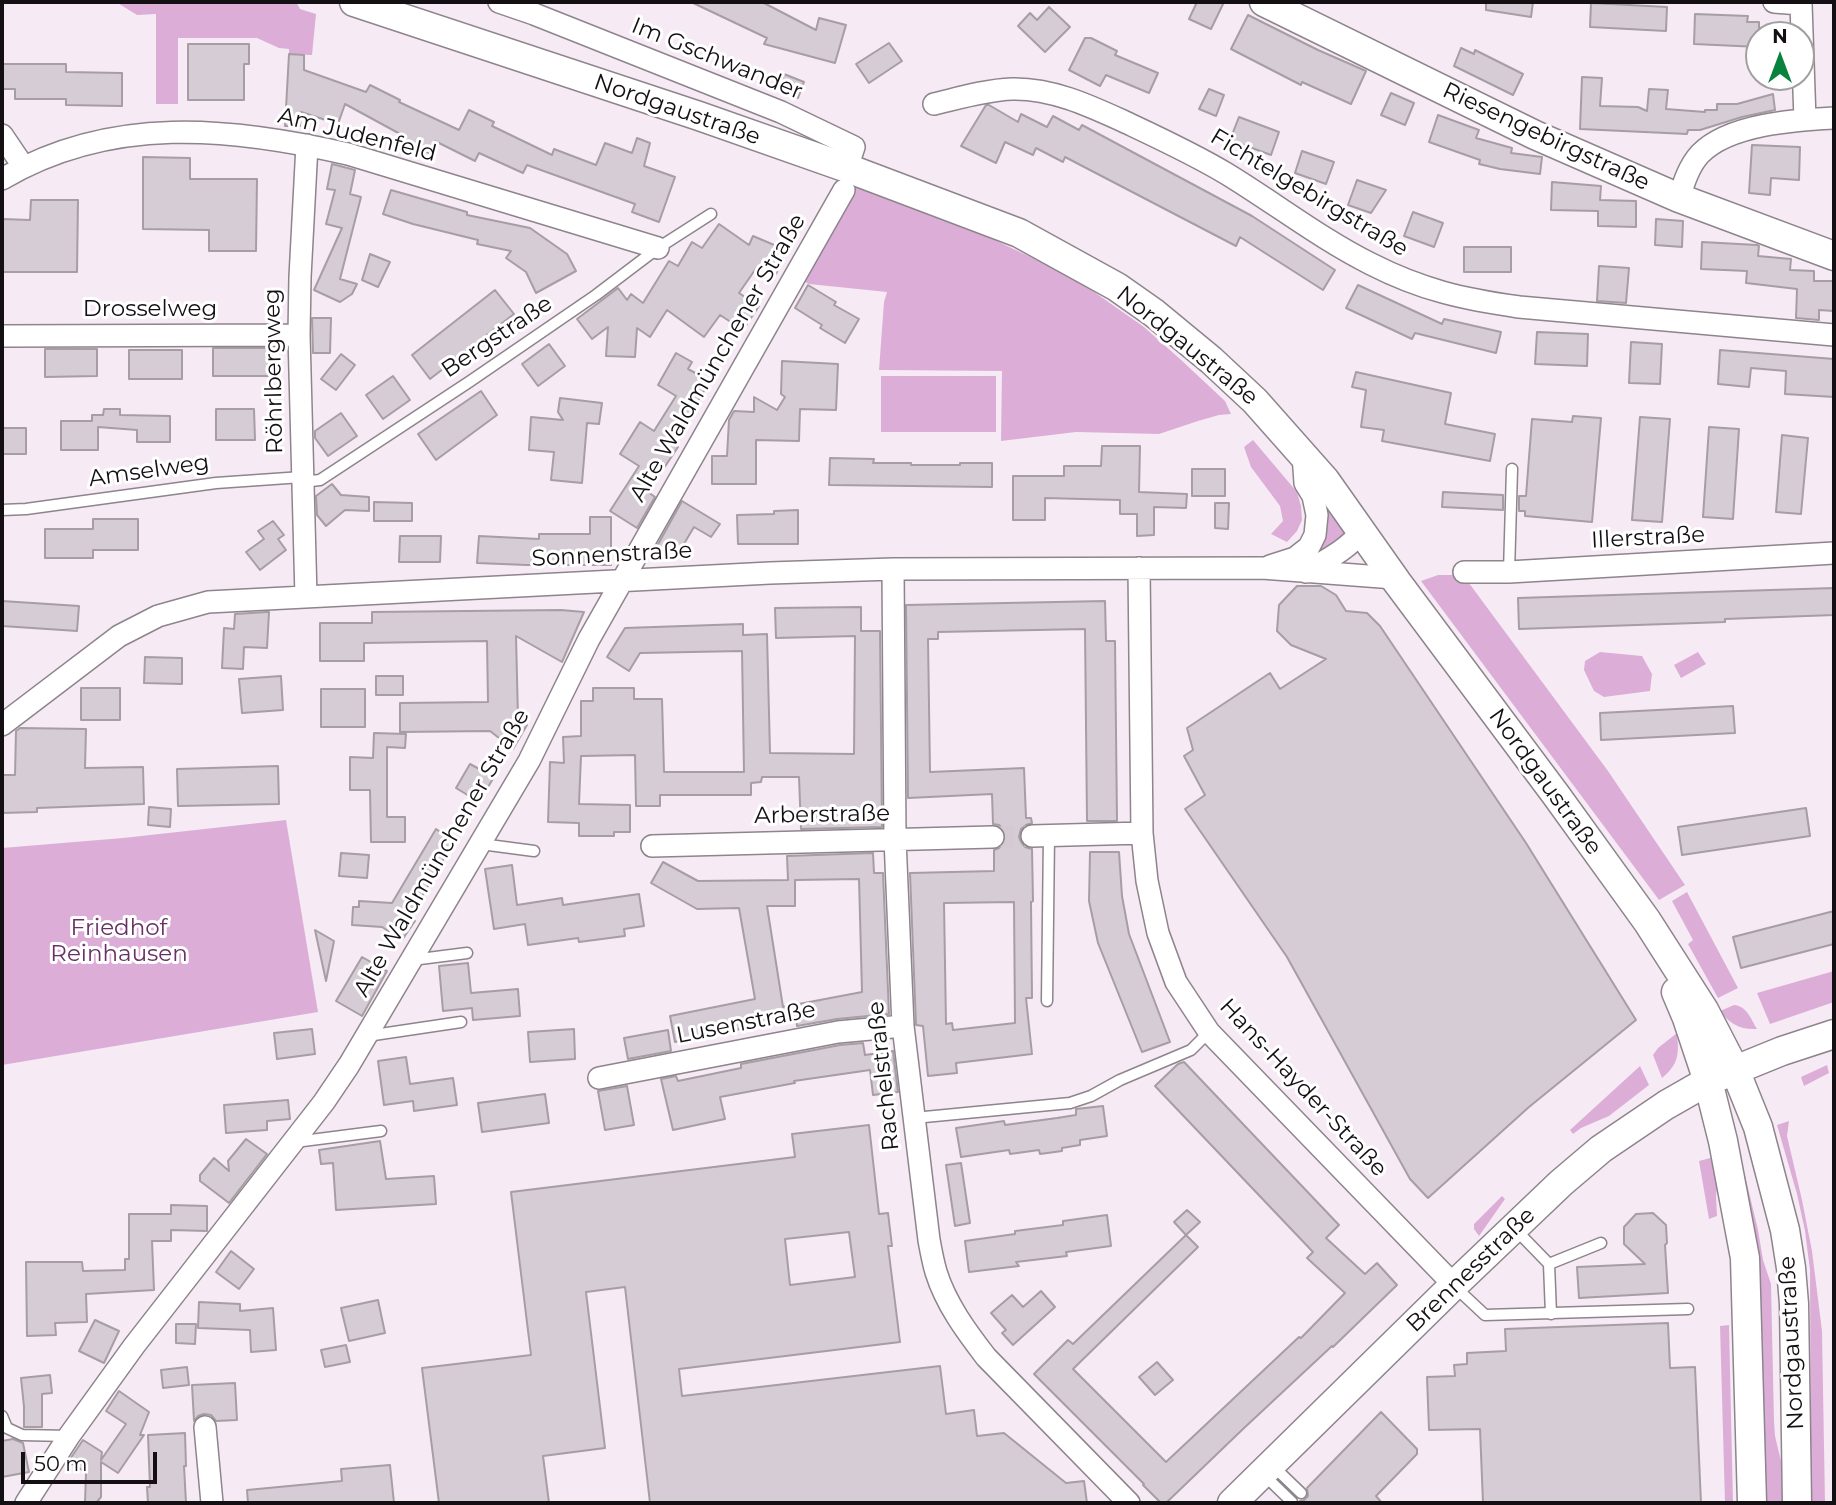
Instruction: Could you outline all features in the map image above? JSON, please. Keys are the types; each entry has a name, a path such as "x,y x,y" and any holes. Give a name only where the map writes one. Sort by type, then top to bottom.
{"main road":[{"name":"Nordgaustraße","path":"354,2 699,116 846,179 1019,233 1117,288 1154,313 1255,401 1325,480 1647,921 1704,1010 1735,1070 1758,1127 1785,1230 1791,1268 1797,1503"},
{"name":"Riesengebirgstraße","path":"1264,2 1519,128 1679,198 1834,256"},
{"name":"Nordgaustraße","path":"1647,921 1687,1018 1708,1081 1723,1141 1745,1258 1752,1503"},
{"name":"Brennesstraße","path":"1232,1503 1514,1228 1601,1149 1666,1105 1708,1081 1834,1034"}],"street":[{"name":"Im Gschwander","path":"499,2 821,130 854,147 846,179"},
{"path":"1774,2 1801,3 1805,120"},
{"name":"Fichtelgebirgstraße","path":"934,104 977,93 1013,89 1046,93 1087,105 1171,143 1226,173 1335,245 1370,264 1404,280 1445,294 1518,307 1834,335"},
{"path":"1679,198 1688,173 1700,154 1714,143 1738,132 1805,120 1834,118"},
{"name":"Am Judenfeld","path":"2,178 23,166 86,144 129,135 202,132 238,135 348,154 658,248"},
{"path":"2,135 23,166"},
{"name":"Röhrlbergweg","path":"306,597 299,277 307,145"},
{"name":"Alte Waldmünchener Straße","path":"26,1503 69,1436 134,1346 324,1102 367,1035 529,761 589,639 846,179"},
{"name":"Drosselweg","path":"2,336 299,335"},
{"name":"Sonnenstraße","path":"1262,568 1295,558 1309,547 1315,535 1317,515 1313,496 1305,483 1303,454"},
{"path":"1306,572 1341,551 1362,531"},
{"name":"Illerstraße","path":"1464,572 1509,572 1834,553"},
{"name":"Hans-Hayder-Straße","path":"1139,568 1142,833 1147,881 1158,933 1176,982 1209,1032 1454,1286"},
{"name":"Sonnenstraße","path":"2,725 120,636 158,616 208,602 893,569 1262,568 1394,578"},
{"name":"Rachelstraße","path":"893,569 895,839 903,1026 929,1240 937,1274 951,1307 986,1357 1129,1503"},
{"path":"1041,836 1142,833"},
{"name":"Arberstraße","path":"652,846 993,837"},
{"name":"Lusenstraße","path":"599,1079 838,1032 903,1026"},
{"path":"205,1427 212,1503"}],"lane":[{"name":"Bergstraße","path":"302,480 320,480 458,389 596,295 658,248 711,214"},
{"path":"1509,572 1512,469"},
{"name":"Amselweg","path":"2,510 216,483 302,480"},
{"path":"1041,836 1047,1001"},
{"path":"481,844 534,851"},
{"path":"412,960 467,953"},
{"path":"367,1035 461,1022"},
{"path":"914,1118 1070,1103 1191,1050 1209,1032"},
{"path":"292,1143 381,1130"},
{"path":"1514,1228 1549,1264 1551,1314"},
{"path":"1549,1264 1601,1243"},
{"path":"1454,1286 1485,1315 1688,1309"},
{"path":"2,1416 7,1428 22,1435 69,1436"},
{"path":"1267,1469 1301,1493"},
{"path":"1267,1469 1292,1502"}],"green space":[{"path":"116,2 296,2 300,9 316,14 312,55 289,54 289,49 279,48 257,38 178,38 178,104 156,104 156,14 137,15"},
{"path":"853,185 973,230 1087,287 1144,327 1225,401 1231,414 1219,415 1159,434 1076,432 1001,441 1002,371 879,370 887,292 809,284 801,280"},
{"path":"881,376 996,376 996,432 881,432"},
{"path":"1253,440 1297,492 1302,520 1287,542 1271,534 1283,521 1280,506 1251,467 1244,447"},
{"path":"1327,504 1349,529 1342,539 1308,557 1325,526"},
{"path":"1438,575 1463,575 1608,771 1685,885 1659,900 1421,581"},
{"path":"1600,652 1642,656 1652,674 1650,691 1604,697 1594,691 1584,670 1585,661"},
{"path":"1698,652 1706,664 1681,678 1674,665"},
{"name":"Friedhof Reinhausen","path":"286,820 318,1012 2,1065 2,848"},
{"path":"1687,892 1738,988 1718,998 1688,944 1693,940 1672,901"},
{"path":"1834,971 1834,1002 1770,1024 1757,993"},
{"path":"1734,1005 1745,1010 1757,1029 1736,1025 1720,1011"},
{"path":"1677,1033 1677,1058 1662,1078 1653,1055"},
{"path":"1827,1065 1829,1073 1804,1086 1801,1077"},
{"path":"1640,1066 1649,1085 1609,1116 1573,1134 1570,1130"},
{"path":"1789,1121 1787,1136 1812,1251 1822,1331 1825,1503 1811,1503 1810,1270 1797,1194 1777,1125"},
{"path":"1738,1146 1763,1260 1771,1284 1774,1421 1781,1461 1783,1503 1763,1503 1734,1147"},
{"path":"1714,1157 1718,1180 1717,1216 1709,1219 1699,1161"},
{"path":"1502,1196 1505,1199 1479,1236 1474,1224"},
{"path":"1729,1325 1733,1503 1725,1503 1720,1326"}],"building":[{"path":"691,2 762,2 816,30 819,18 846,25 835,63 764,44 767,38"},
{"path":"1197,2 1224,2 1211,29 1189,19"},
{"path":"1486,2 1533,2 1531,17 1486,10"},
{"path":"1591,3 1667,7 1666,31 1590,27"},
{"path":"1049,7 1070,27 1045,52 1018,26 1030,13 1037,20"},
{"path":"1695,14 1748,16 1745,21 1745,46 1694,44"},
{"path":"1248,15 1366,71 1351,104 1302,82 1301,85 1231,49"},
{"path":"1085,38 1091,38 1117,51 1115,55 1158,73 1149,93 1106,75 1100,86 1069,70"},
{"path":"889,43 902,61 869,83 856,64"},
{"path":"188,44 249,44 249,64 244,64 244,100 188,100"},
{"path":"1461,48 1474,54 1475,50 1523,74 1513,95 1454,66"},
{"path":"289,54 304,55 304,70 366,92 370,85 459,130 469,110 494,122 492,126 552,155 554,149 596,165 605,143 632,153 637,138 650,143 644,166 675,177 659,222 632,212 635,204 527,165 523,173 479,153 475,161 435,141 429,153 400,139 402,135 345,104 338,124 301,112 300,126 285,126"},
{"path":"2,64 66,64 66,72 122,73 122,106 66,105 66,99 15,99 15,89 2,89"},
{"path":"784,74 804,82 798,98 778,90"},
{"path":"1582,77 1602,78 1600,106 1638,107 1647,111 1649,89 1668,90 1666,109 1705,112 1717,110 1717,104 1737,104 1773,94 1775,110 1700,130 1688,130 1687,134 1580,129"},
{"path":"1209,89 1224,95 1216,116 1199,109"},
{"path":"1391,93 1414,103 1405,125 1381,115"},
{"path":"986,105 1018,122 1021,114 1047,127 1053,116 1079,130 1082,125 1252,216 1335,270 1323,290 1240,237 1236,246 1065,157 1063,162 1036,148 1033,155 1005,142 996,163 961,146"},
{"path":"1438,115 1479,130 1476,138 1512,148 1511,153 1542,157 1540,174 1479,164 1480,160 1429,142"},
{"path":"1239,117 1279,132 1271,155 1230,140"},
{"path":"1752,145 1800,147 1799,180 1771,178 1770,195 1749,193"},
{"path":"1302,151 1334,162 1326,184 1295,173"},
{"path":"143,157 190,158 190,179 257,179 256,251 209,251 209,230 143,229"},
{"path":"332,164 355,170 350,194 361,197 340,279 357,284 352,294 340,302 314,290 342,228 326,224 335,190 327,189"},
{"path":"1357,180 1386,190 1371,213 1348,205"},
{"path":"1552,182 1601,186 1600,200 1636,201 1636,227 1598,226 1598,211 1551,210"},
{"path":"391,190 467,212 467,215 530,228 567,254 576,271 536,293 526,272 506,258 511,251 477,244 478,240 383,214"},
{"path":"31,200 78,200 77,272 2,272 2,219 30,220"},
{"path":"1413,212 1443,223 1434,247 1404,236"},
{"path":"1656,219 1683,221 1682,247 1655,245"},
{"path":"719,224 749,245 753,236 786,250 776,274 757,267 739,293 759,306 743,330 720,315 704,337 667,310 650,337 637,328 635,357 606,356 608,327 592,339 577,319 618,288 627,300 631,294 643,303 669,261 678,266 692,242 702,248"},
{"path":"1702,242 1757,245 1758,256 1791,259 1790,270 1814,271 1814,281 1834,281 1834,311 1819,310 1819,320 1796,318 1797,289 1746,283 1747,271 1701,269"},
{"path":"1464,247 1511,247 1511,272 1464,272"},
{"path":"370,254 390,262 378,287 362,280"},
{"path":"1599,266 1629,268 1626,303 1597,301"},
{"path":"808,285 836,302 834,305 859,319 845,343 795,308"},
{"path":"1358,285 1442,324 1444,319 1501,332 1496,353 1415,333 1412,339 1346,308"},
{"path":"495,290 514,314 430,379 412,355"},
{"path":"312,318 331,318 330,353 313,353"},
{"path":"1537,332 1588,334 1587,366 1535,364"},
{"path":"1631,342 1662,344 1660,384 1629,383"},
{"path":"549,344 565,366 538,386 522,364"},
{"path":"213,348 268,348 268,376 213,376"},
{"path":"45,349 97,349 97,376 45,377"},
{"path":"129,350 182,350 182,379 129,379"},
{"path":"1720,350 1834,359 1834,397 1785,394 1786,371 1751,368 1749,387 1718,384"},
{"path":"676,353 692,362 688,369 710,381 672,443 678,447 648,492 655,497 637,528 610,511 639,466 620,454 640,422 654,431 676,396 658,385"},
{"path":"341,354 355,365 336,390 321,379"},
{"path":"782,361 838,364 836,410 800,409 799,441 756,440 756,484 712,484 712,456 727,456 729,420 734,411 754,412 754,397 777,410 785,397 781,394"},
{"path":"1356,372 1451,393 1445,424 1495,434 1490,461 1382,441 1384,430 1361,427 1366,390 1352,387"},
{"path":"393,376 410,400 383,419 366,395"},
{"path":"481,391 497,415 436,460 418,434"},
{"path":"560,398 602,403 599,424 587,423 582,483 551,480 554,452 529,450 531,417 563,420 558,412"},
{"path":"104,409 120,409 120,415 170,416 170,442 137,442 137,430 98,427 98,450 61,450 61,421 92,421 92,415 103,415"},
{"path":"216,409 254,409 255,440 216,440"},
{"path":"341,413 357,436 328,456 315,438 315,431"},
{"path":"1573,416 1601,418 1592,522 1525,516 1525,511 1519,511 1519,496 1526,496 1532,419 1572,422"},
{"path":"1640,417 1670,419 1662,522 1632,520"},
{"path":"1709,427 1739,429 1733,519 1703,517"},
{"path":"2,428 26,428 26,454 2,454"},
{"path":"1782,435 1808,438 1801,514 1776,512"},
{"path":"1102,446 1140,446 1139,492 1187,494 1186,508 1154,507 1154,535 1137,536 1137,514 1120,514 1120,500 1045,498 1045,520 1013,520 1013,476 1064,476 1064,466 1101,466"},
{"path":"830,458 874,459 873,463 911,465 992,463 992,487 829,485"},
{"path":"1192,469 1225,469 1225,496 1192,496"},
{"path":"332,484 341,495 369,497 369,511 345,510 326,526 317,515 316,496"},
{"path":"1443,492 1503,495 1503,510 1442,507"},
{"path":"682,501 720,524 711,537 694,527 675,559 656,548"},
{"path":"374,502 412,503 412,521 374,521"},
{"path":"1215,503 1229,503 1228,529 1215,528"},
{"path":"798,510 798,544 738,544 737,515"},
{"path":"590,517 611,517 611,565 477,563 479,536 539,539 539,534 590,534"},
{"path":"93,519 138,519 138,550 93,550 93,558 45,558 45,529 93,529"},
{"path":"273,521 284,535 278,539 286,550 260,570 246,552 264,539 258,531"},
{"path":"400,536 441,536 440,562 399,562"},
{"path":"1297,586 1321,586 1336,595 1346,611 1367,613 1380,626 1526,843 1636,1020 1529,1107 1428,1198 1410,1179 1287,957 1185,809 1205,795 1184,756 1193,750 1187,728 1270,673 1280,689 1326,659 1291,645 1277,631 1279,605"},
{"path":"1834,588 1834,615 1725,619 1725,622 1519,629 1518,598"},
{"path":"2,601 79,606 77,631 2,626"},
{"path":"1105,601 1106,641 1115,641 1117,821 1087,821 1085,629 938,632 938,639 928,639 930,772 1024,768 1026,818 1031,818 1032,823 1021,829 1019,837 1025,847 1032,849 1033,901 1032,998 1026,998 1032,1054 956,1063 957,1073 928,1076 923,1026 916,1025 910,873 994,871 994,850 1004,844 1006,836 999,825 993,824 992,794 908,798 906,605","holes":["1014,902 1015,1023 953,1030 952,1023 946,1024 944,903"]},
{"path":"861,607 861,631 880,631 882,827 801,829 799,777 762,777 761,782 751,783 751,795 660,795 660,806 636,806 635,755 581,756 579,804 630,805 630,832 614,832 614,836 579,836 579,823 548,822 550,762 564,763 563,737 581,736 581,701 593,701 593,688 634,688 634,699 662,699 664,772 744,772 742,651 640,653 629,671 607,657 625,628 743,624 743,635 767,634 770,753 854,754 855,636 776,638 775,608"},
{"path":"269,612 267,648 244,647 243,669 222,668 224,628 234,629 235,614"},
{"path":"372,612 584,612 562,662 516,636 518,718 527,725 513,749 490,731 400,732 400,703 488,702 487,641 364,643 364,661 320,661 320,623 372,623"},
{"path":"145,657 182,658 182,684 144,683"},
{"path":"281,676 283,710 242,713 239,679"},
{"path":"376,676 403,676 403,695 376,695"},
{"path":"81,688 120,688 120,720 81,720"},
{"path":"321,689 365,689 365,727 321,727"},
{"path":"1733,706 1735,733 1601,740 1600,713"},
{"path":"20,728 86,729 85,768 143,767 144,804 37,808 37,812 2,813 2,775 15,775 16,731"},
{"path":"374,733 406,734 405,748 387,747 387,817 405,817 405,842 371,842 370,790 350,790 350,757 373,758"},
{"path":"470,764 494,777 479,802 456,788"},
{"path":"278,766 279,804 178,806 177,769"},
{"path":"149,807 171,809 170,827 148,825"},
{"path":"1806,808 1810,836 1682,855 1678,827"},
{"path":"436,829 454,841 410,917 415,921 402,940 382,927 352,925 353,907 359,907 359,901 392,903"},
{"path":"1090,852 1119,852 1122,896 1129,934 1170,1042 1142,1052 1098,943 1089,901"},
{"path":"341,853 369,855 367,878 339,876"},
{"path":"873,853 874,873 883,873 889,1014 797,1026 796,1018 675,1042 670,1016 755,999 739,908 697,909 651,883 663,862 698,881 788,880 787,856","holes":["859,879 862,992 783,1007 767,906 795,906 795,880"]},
{"path":"512,865 517,905 562,898 563,905 639,894 644,926 624,929 625,936 579,942 578,938 528,945 525,924 494,929 485,869"},
{"path":"1834,911 1834,944 1741,968 1733,937"},
{"path":"315,930 334,941 326,981"},
{"path":"362,957 387,971 362,1016 336,1001"},
{"path":"468,963 471,993 518,989 520,1016 473,1020 472,1008 443,1011 439,966"},
{"path":"312,1029 315,1054 277,1059 274,1033"},
{"path":"574,1029 575,1059 530,1062 528,1032"},
{"path":"668,1030 671,1051 628,1059 624,1038"},
{"path":"863,1043 865,1055 893,1051 898,1092 873,1095 870,1070 794,1081 795,1083 720,1097 725,1119 673,1130 661,1079 676,1076 678,1081 741,1068 741,1064"},
{"path":"406,1057 410,1084 453,1078 457,1105 414,1111 413,1101 384,1105 378,1061"},
{"path":"1184,1062 1339,1225 1326,1238 1365,1274 1377,1263 1397,1285 1166,1503 1161,1503 1034,1374 1068,1340 1073,1344 1186,1235 1198,1247 1073,1369 1166,1462 1301,1338 1345,1293 1307,1258 1313,1252 1155,1086 1178,1064"},
{"path":"627,1086 634,1125 605,1130 598,1091"},
{"path":"545,1094 549,1123 482,1132 478,1103"},
{"path":"288,1100 290,1119 267,1121 267,1130 226,1133 224,1105"},
{"path":"1103,1106 1107,1136 1080,1140 1080,1145 1062,1148 1062,1151 1040,1154 1039,1150 1010,1154 1009,1150 961,1157 956,1128 1004,1121 1005,1125 1057,1118 1076,1115 1076,1109"},
{"path":"869,1125 879,1214 888,1213 892,1246 888,1246 900,1342 679,1369 682,1396 940,1366 946,1414 974,1410 977,1436 1004,1433 1066,1483 1084,1481 1087,1503 650,1503 625,1287 586,1292 605,1448 543,1456 549,1503 439,1503 422,1368 531,1355 511,1192 795,1157 792,1134","holes":["849,1232 855,1277 790,1285 785,1239"]},
{"path":"246,1139 267,1154 229,1203 200,1181 200,1175 214,1158 229,1171 228,1161"},
{"path":"380,1141 386,1179 434,1176 436,1204 336,1210 333,1163 321,1164 319,1150"},
{"path":"961,1163 970,1223 955,1226 946,1165"},
{"path":"171,1205 207,1206 207,1231 171,1230 171,1241 152,1241 154,1290 86,1294 87,1322 55,1323 56,1335 27,1336 26,1262 82,1262 83,1271 125,1270 125,1259 129,1259 129,1214 171,1214"},
{"path":"1187,1210 1200,1222 1186,1235 1174,1222"},
{"path":"1653,1213 1666,1225 1668,1293 1579,1298 1577,1267 1645,1264 1624,1244 1624,1227 1636,1214"},
{"path":"1107,1215 1111,1246 1066,1252 1067,1256 1016,1262 1019,1266 969,1272 965,1241 1015,1234 1015,1231 1063,1225 1063,1221"},
{"path":"231,1251 254,1269 239,1289 216,1272"},
{"path":"1041,1291 1055,1307 1013,1345 1002,1333 1006,1330 991,1313 1012,1295 1023,1307"},
{"path":"378,1300 385,1333 349,1341 341,1308"},
{"path":"199,1302 240,1304 240,1311 273,1308 276,1350 251,1352 250,1330 198,1328"},
{"path":"95,1320 119,1331 104,1363 79,1351"},
{"path":"1668,1323 1670,1368 1695,1367 1701,1503 1483,1503 1480,1429 1429,1430 1427,1377 1455,1376 1454,1365 1467,1364 1467,1353 1506,1351 1505,1329"},
{"path":"176,1324 196,1324 195,1344 176,1343"},
{"path":"346,1345 350,1362 325,1367 321,1350"},
{"path":"1157,1362 1173,1380 1155,1395 1139,1377"},
{"path":"187,1367 189,1385 163,1388 161,1370"},
{"path":"50,1375 52,1393 42,1394 42,1427 24,1427 21,1378"},
{"path":"235,1383 237,1420 216,1421 211,1415 204,1414 194,1421 192,1385"},
{"path":"119,1391 149,1412 140,1435 144,1435 118,1473 101,1462 101,1497 96,1503 85,1503 86,1473 74,1464 66,1465 83,1440 102,1452 101,1460 126,1424 106,1411"},
{"path":"1381,1412 1417,1449 1417,1454 1376,1496 1382,1503 1300,1503 1308,1496 1307,1488"},
{"path":"185,1433 186,1503 148,1503 148,1435"},
{"path":"13,1439 23,1443 29,1472 2,1477 2,1441"},
{"path":"390,1465 394,1503 248,1503 247,1490 342,1481 341,1469"}],"tunnel":[{"path":"993,837 1032,836"}]}
